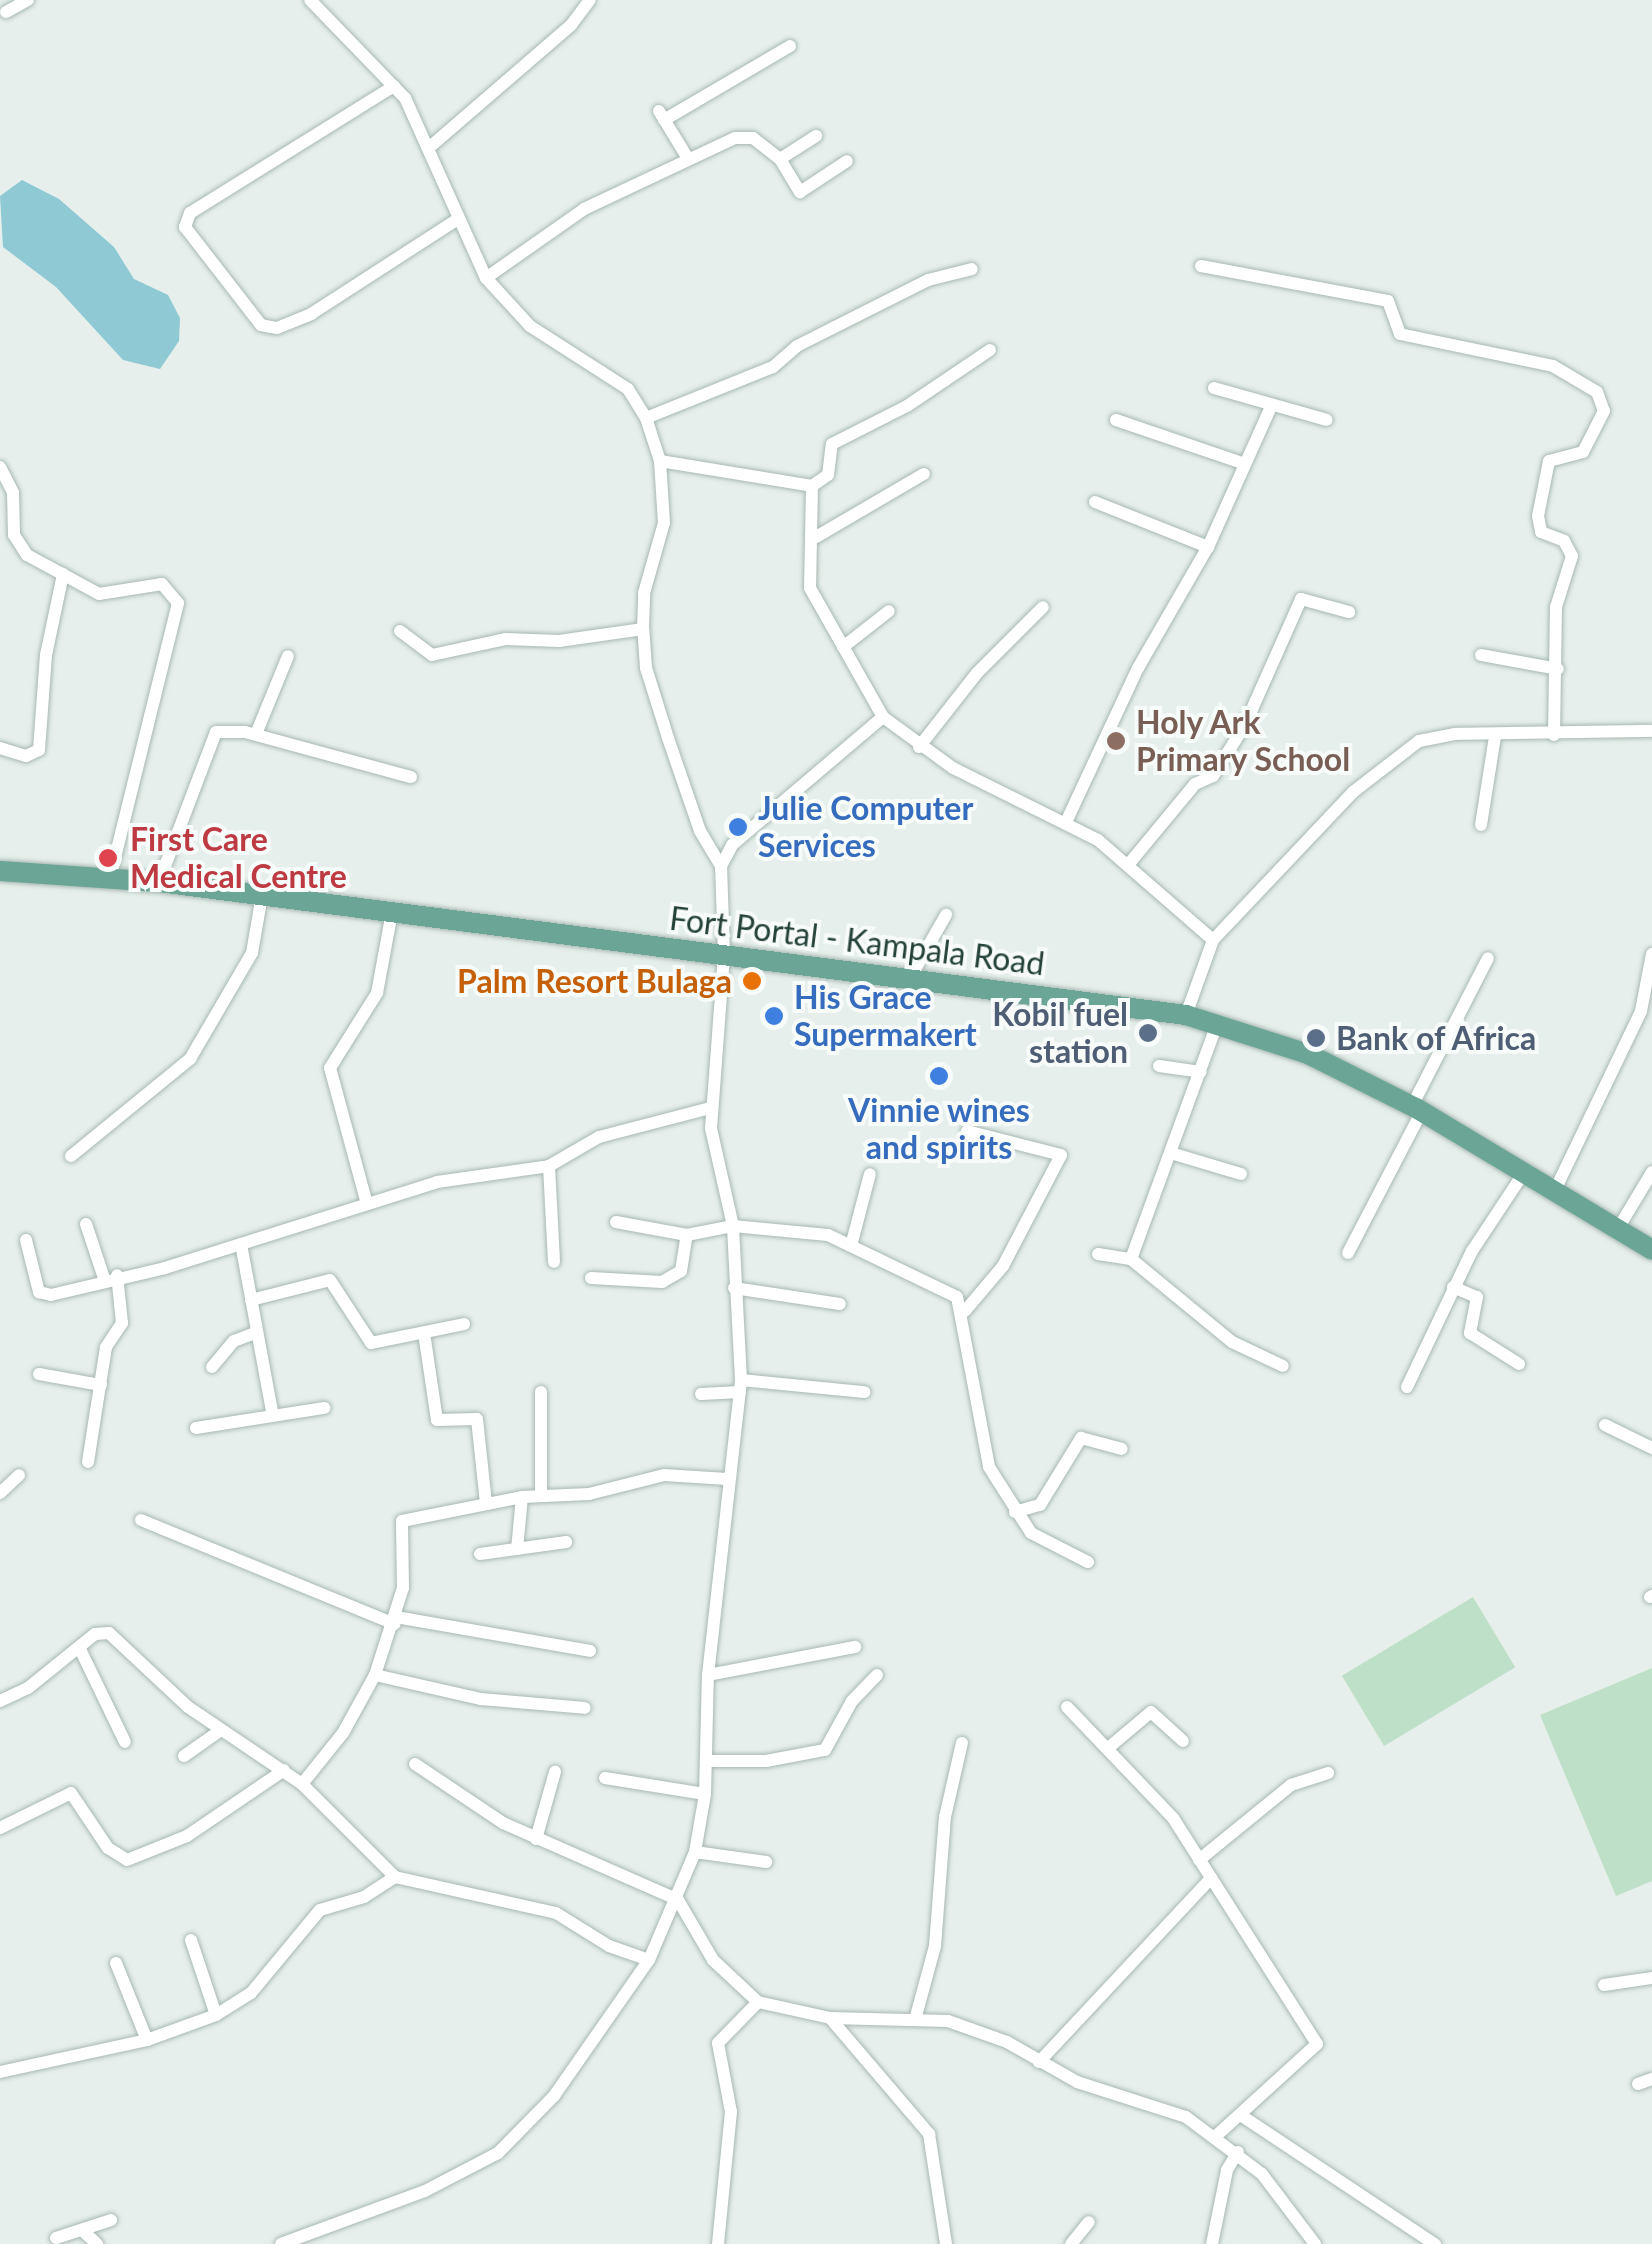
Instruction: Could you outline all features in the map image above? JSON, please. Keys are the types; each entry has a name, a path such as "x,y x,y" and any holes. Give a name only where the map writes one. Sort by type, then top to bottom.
{"main road":[{"name":"Fort Portal - Kampala Road","path":"0,871 159,882 1186,1015 1308,1054 1417,1108 1556,1188 1652,1250"}],"street":[{"path":"6,12 28,0"},
{"path":"281,2244 425,2192 498,2153 554,2096 650,1960 678,1900 694,1852 705,1794 708,1674 740,1386 733,1226 710,1108 724,955 721,866 700,831 646,668 644,593 664,523 660,461 646,418 628,390 530,326 486,278 458,220 431,146 394,86 310,0"},
{"path":"431,146 571,25 590,0"},
{"path":"687,157 662,116 790,46"},
{"path":"394,86 190,213 185,227 256,320 278,328 312,314 458,220"},
{"path":"486,278 584,209 687,157 747,136 780,159 800,192 847,161"},
{"path":"780,159 816,136"},
{"path":"1201,266 1388,301 1400,334 1553,366 1597,392 1604,411 1583,452 1549,461 1538,516 1541,532 1570,546 1572,556 1556,606 1554,735"},
{"path":"646,418 773,366 797,346 928,280 972,268"},
{"path":"660,461 812,486 828,475 832,444 907,406 990,350"},
{"path":"1214,388 1326,420"},
{"path":"1067,820 1138,668 1208,547 1271,406"},
{"path":"1116,420 1245,464"},
{"path":"0,467 12,493 18,547 99,594 162,584 178,604 110,877"},
{"path":"816,537 924,474"},
{"path":"812,486 816,537 810,588 883,717 919,747 1067,820 1128,866 1213,940"},
{"path":"1095,502 1208,547"},
{"path":"0,748 26,756 39,750 46,655 63,574"},
{"path":"1128,866 1195,784 1213,776 1245,725 1301,600 1349,612"},
{"path":"919,747 977,673 1043,607"},
{"path":"842,647 890,612"},
{"path":"400,631 432,656 506,639 559,641 643,630"},
{"path":"256,734 288,656"},
{"path":"1481,656 1558,670"},
{"path":"721,866 732,846 883,717"},
{"path":"1186,1015 1213,940 1353,792 1405,748 1454,734 1495,737 1652,731"},
{"path":"159,882 216,732 256,734 411,777"},
{"path":"1480,825 1495,737"},
{"path":"71,1156 190,1059 252,953 262,895"},
{"path":"367,1204 330,1068 377,994 392,912"},
{"path":"910,978 946,916"},
{"path":"1556,1188 1641,1011 1652,954"},
{"path":"1348,1254 1488,958"},
{"path":"1131,1258 1174,1154 1217,1024"},
{"path":"1159,1066 1201,1072"},
{"path":"26,1240 39,1292 51,1295 110,1276 241,1244 437,1182 548,1166 600,1138 710,1108"},
{"path":"965,1312 1002,1266 1061,1155 967,1131"},
{"path":"1174,1154 1241,1174"},
{"path":"548,1166 554,1262"},
{"path":"1407,1387 1453,1287 1525,1171"},
{"path":"1620,1227 1652,1172"},
{"path":"852,1242 870,1174"},
{"path":"616,1222 687,1235 733,1226 852,1242 957,1296 965,1312 986,1457 1031,1534 1088,1562"},
{"path":"86,1224 110,1276 122,1323 109,1337 88,1462"},
{"path":"591,1278 662,1282 682,1271 687,1235"},
{"path":"241,1244 272,1412"},
{"path":"1098,1254 1131,1258 1232,1342 1284,1366"},
{"path":"251,1300 330,1280 372,1344 464,1324"},
{"path":"1453,1287 1478,1297 1470,1333 1519,1364"},
{"path":"734,1288 840,1304"},
{"path":"212,1367 234,1341 257,1332"},
{"path":"424,1333 438,1420 476,1418 486,1503"},
{"path":"39,1374 102,1385"},
{"path":"701,1394 740,1386 864,1392"},
{"path":"541,1392 541,1494"},
{"path":"196,1428 272,1412 324,1408"},
{"path":"1605,1425 1652,1448"},
{"path":"1015,1512 1040,1505 1082,1438 1122,1449"},
{"path":"0,1493 19,1476"},
{"path":"302,1784 343,1733 375,1675 395,1621 402,1521 522,1496 590,1494 664,1476 727,1478"},
{"path":"517,1549 522,1496"},
{"path":"141,1520 395,1621 590,1651"},
{"path":"480,1554 566,1542"},
{"path":"0,1701 80,1649 96,1634 108,1633 222,1730 302,1784 395,1877 556,1913 608,1946 650,1960"},
{"path":"708,1674 855,1647"},
{"path":"80,1649 125,1742"},
{"path":"375,1675 481,1699 585,1708"},
{"path":"707,1761 766,1762 825,1750 852,1701 877,1676"},
{"path":"1067,1708 1173,1818 1317,2044 1216,2136"},
{"path":"1107,1749 1151,1712 1183,1741"},
{"path":"184,1756 222,1730"},
{"path":"916,2016 935,1946 945,1817 962,1742"},
{"path":"415,1764 536,1839 678,1900 713,1960 758,2002 830,2018 916,2016 972,2027 1077,2082 1163,2108 1238,2152 1286,2199 1316,2244"},
{"path":"0,1828 71,1793 108,1848 127,1860 187,1836 284,1770"},
{"path":"536,1839 555,1772"},
{"path":"1199,1860 1291,1785 1328,1773"},
{"path":"605,1778 705,1794"},
{"path":"694,1852 766,1862"},
{"path":"0,2072 147,2040 216,2015 251,1993 320,1910 364,1897 395,1877"},
{"path":"1039,2062 1211,1878"},
{"path":"191,1940 216,2015"},
{"path":"116,1963 147,2040"},
{"path":"1604,1985 1652,1978"},
{"path":"718,2244 731,2112 718,2043 758,2002"},
{"path":"830,2018 930,2134 946,2244"},
{"path":"1638,2084 1652,2078"},
{"path":"1242,2116 1435,2244"},
{"path":"1212,2244 1227,2170 1238,2152"},
{"path":"56,2238 111,2220"},
{"path":"1070,2244 1089,2222"},
{"path":"82,2230 97,2244"}],"green space":[{"path":"1473,1597 1515,1667 1384,1746 1342,1676"},
{"path":"1652,1668 1652,1881 1616,1896 1540,1715"}],"water":[{"path":"22,180 59,199 114,247 134,279 168,295 180,318 179,341 160,369 123,360 56,287 3,247 0,196"}],"place":[{"name":"Holy Ark Primary School","path":"1116,741"},
{"name":"Julie Computer Services","path":"738,827"},
{"name":"First Care Medical Centre","path":"108,858"},
{"name":"Palm Resort Bulaga","path":"752,981"},
{"name":"His Grace Supermakert","path":"774,1016"},
{"name":"Kobil fuel station","path":"1148,1033"},
{"name":"Bank of Africa","path":"1316,1038"},
{"name":"Vinnie wines and spirits","path":"939,1076"}]}
